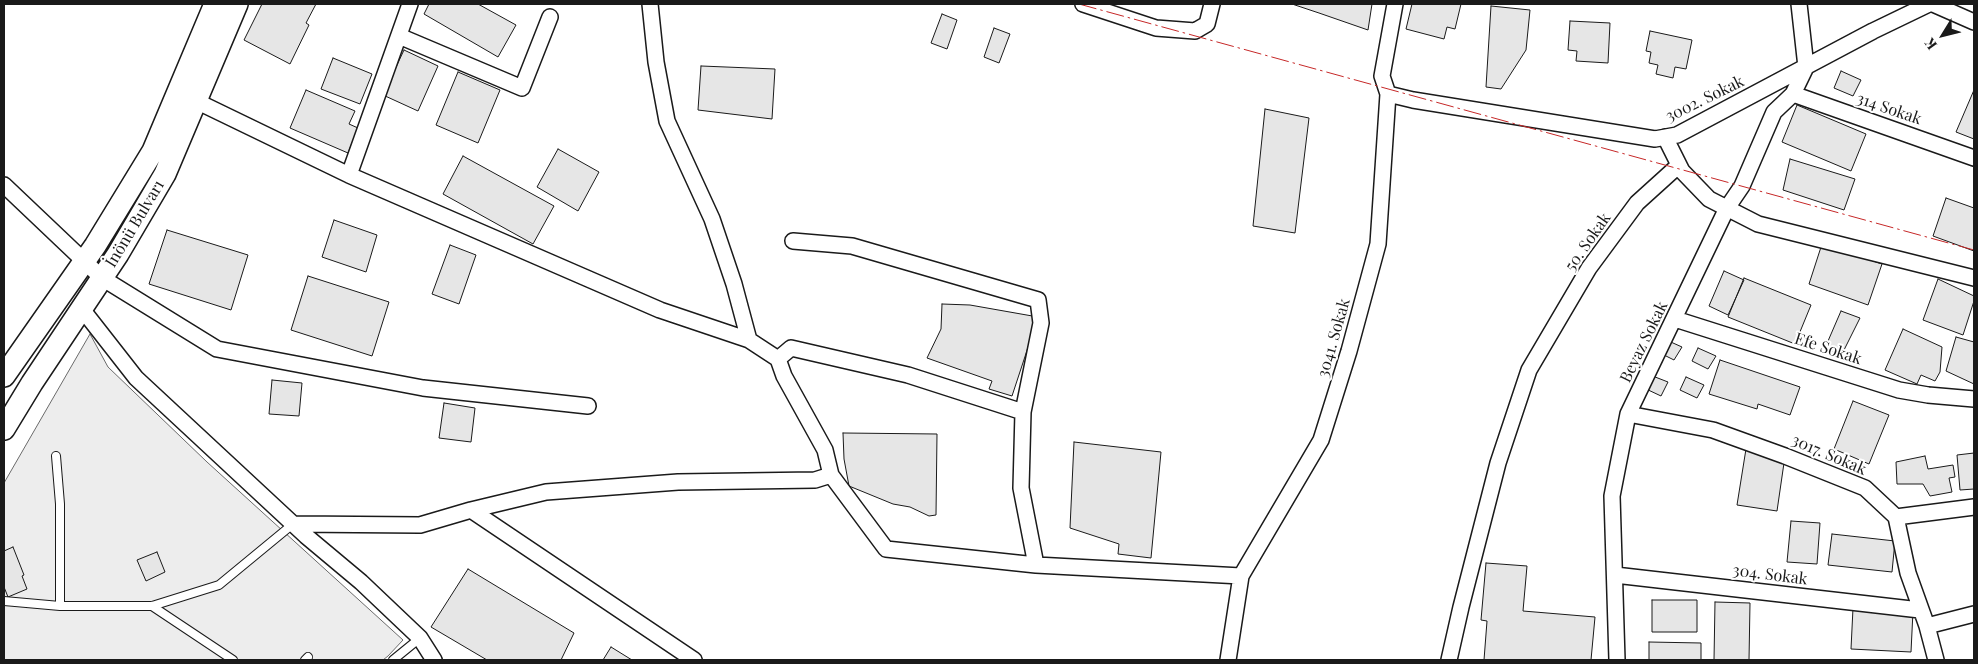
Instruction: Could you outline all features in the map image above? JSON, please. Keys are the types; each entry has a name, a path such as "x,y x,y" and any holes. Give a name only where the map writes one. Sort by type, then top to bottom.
{"main road":[{"name":"İnönü Bulvarı","path":"4,376 83,262 154,151 215,4"},
{"name":"İnönü Bulvarı","path":"4,429 32,383 102,278 165,174 237,4"}],"street":[{"path":"349,175 410,4"},
{"path":"650,4 656,62 667,121 712,219 734,284 749,340"},
{"path":"1083,4 1156,28 1195,31 1207,24 1212,4"},
{"name":"3041. Sokak","path":"1228,660 1240,576 1321,440 1349,351 1378,244 1388,94 1382,76 1395,4"},
{"path":"1800,4 1806,67"},
{"path":"1931,4 1974,22"},
{"name":"3002. Sokak","path":"1388,94 1413,100 1655,139 1677,135 1931,4"},
{"path":"399,36 522,88 550,18"},
{"name":"Beyaz Sokak","path":"1617,660 1612,496 1628,414 1728,208 1742,186 1774,112 1793,94 1806,67"},
{"name":"314 Sokak","path":"1793,94 1974,158"},
{"path":"196,101 349,175 660,310 749,340 778,359 784,376 825,450 831,475 886,549 1036,566 1240,576"},
{"path":"1665,137 1682,171 1710,199 1758,224 1974,278"},
{"name":"50. Sokak","path":"1449,660 1498,463 1529,370 1594,261 1637,203 1679,165"},
{"path":"4,185 102,278 216,349 423,388 588,406"},
{"path":"793,241 852,246 1038,300 1041,323 1023,412 1021,488 1036,566"},
{"path":"82,309 136,378 293,524 361,582 420,638 434,660"},
{"name":"Efe Sokak","path":"1675,319 1899,390 1928,395 1974,399"},
{"path":"778,359 791,348 908,375 1023,412"},
{"name":"3017. Sokak","path":"1628,414 1713,430 1785,456 1865,488 1896,517"},
{"path":"293,524 420,525 471,510 546,492 678,482 815,480 831,475"},
{"path":"1936,660 1927,626 1908,573 1896,517 1974,507"},
{"path":"471,510 694,660"},
{"name":"304. Sokak","path":"1615,574 1920,610"},
{"path":"1927,626 1974,614"}],"lane":[{"path":"56,456 60,504 60,606"},
{"path":"4,601 60,606 152,606 219,585 293,524"},
{"path":"152,606 233,660"},
{"path":"393,660 420,638"}],"shaded area":[{"path":"90,334 108,367 207,462 403,640 388,656 383,660 4,660 4,483"}],"building":[{"path":"262,4 316,4 306,23 309,25 290,64 244,40"},
{"path":"429,4 478,4 516,25 498,57 424,14"},
{"path":"1292,4 1372,4 1368,30 1319,13"},
{"path":"1412,4 1461,4 1455,29 1447,27 1444,39 1406,29"},
{"path":"1491,6 1530,10 1526,50 1501,89 1486,87"},
{"path":"942,14 957,20 947,49 931,43"},
{"path":"1570,21 1610,23 1608,63 1576,61 1577,51 1568,50"},
{"path":"994,28 1010,34 999,63 984,57"},
{"path":"1650,31 1692,40 1686,69 1675,67 1673,78 1656,74 1658,65 1649,63 1651,52 1646,51"},
{"path":"404,50 438,66 418,111 383,95"},
{"path":"333,58 372,74 360,104 321,89"},
{"path":"701,66 775,69 772,119 698,110"},
{"path":"1841,71 1861,80 1853,96 1834,88"},
{"path":"458,72 500,90 478,143 436,125"},
{"path":"306,90 355,111 349,124 358,128 348,153 290,128"},
{"path":"1974,90 1974,139 1956,132"},
{"path":"1797,105 1866,134 1851,171 1782,142"},
{"path":"1265,109 1309,118 1295,233 1253,226"},
{"path":"558,149 599,172 578,211 537,187"},
{"path":"463,156 554,206 533,244 443,194"},
{"path":"1790,159 1855,179 1844,210 1783,190"},
{"path":"1946,198 1974,208 1974,251 1933,236"},
{"path":"334,220 377,235 366,272 322,257"},
{"path":"167,230 248,255 231,310 149,284"},
{"path":"1822,244 1882,264 1868,305 1809,284"},
{"path":"450,245 476,255 459,304 432,294"},
{"path":"1724,271 1744,280 1728,315 1709,306"},
{"path":"308,276 389,302 372,356 291,330"},
{"path":"1744,278 1811,305 1795,344 1728,317"},
{"path":"1938,279 1974,296 1963,335 1923,320"},
{"path":"942,304 970,305 1038,317 1012,396 989,389 992,381 927,358 941,329"},
{"path":"1841,311 1860,318 1841,356 1825,348"},
{"path":"1903,329 1942,347 1940,372 1935,381 1921,375 1917,384 1885,370"},
{"path":"1956,337 1974,342 1974,384 1946,371"},
{"path":"1664,339 1682,347 1674,360 1658,352"},
{"path":"1698,348 1716,356 1708,369 1692,361"},
{"path":"1720,360 1800,387 1790,415 1758,404 1757,409 1709,394"},
{"path":"1650,375 1668,382 1661,396 1644,388"},
{"path":"1686,377 1704,385 1697,398 1680,390"},
{"path":"272,380 302,383 299,416 269,414"},
{"path":"1853,401 1889,415 1869,464 1834,449"},
{"path":"444,403 475,408 471,442 439,438"},
{"path":"843,433 937,434 936,515 929,516 910,507 893,504 849,486 844,459"},
{"path":"1074,442 1161,452 1151,558 1118,554 1119,544 1070,528"},
{"path":"1746,449 1785,456 1777,511 1737,505"},
{"path":"1974,453 1974,489 1960,490 1957,455"},
{"path":"1925,456 1928,469 1953,465 1955,477 1949,478 1952,492 1930,496 1923,484 1897,484 1896,462"},
{"path":"1791,521 1820,523 1817,564 1787,562"},
{"path":"1832,534 1895,541 1892,572 1828,565"},
{"path":"13,547 24,575 22,576 27,589 8,597 4,587 4,551"},
{"path":"157,552 165,572 146,581 137,560"},
{"path":"1486,563 1527,566 1523,611 1595,617 1591,660 1484,660 1487,621 1481,620"},
{"path":"468,569 574,633 561,660 487,660 431,627"},
{"path":"1652,600 1697,600 1697,632 1652,632"},
{"path":"1715,602 1750,603 1749,660 1714,660"},
{"path":"1853,608 1913,611 1911,652 1851,649"},
{"path":"1649,642 1701,643 1701,660 1649,660"},
{"path":"611,647 632,660 603,660"}],"power":[{"path":"1079,4 1974,250"}]}
